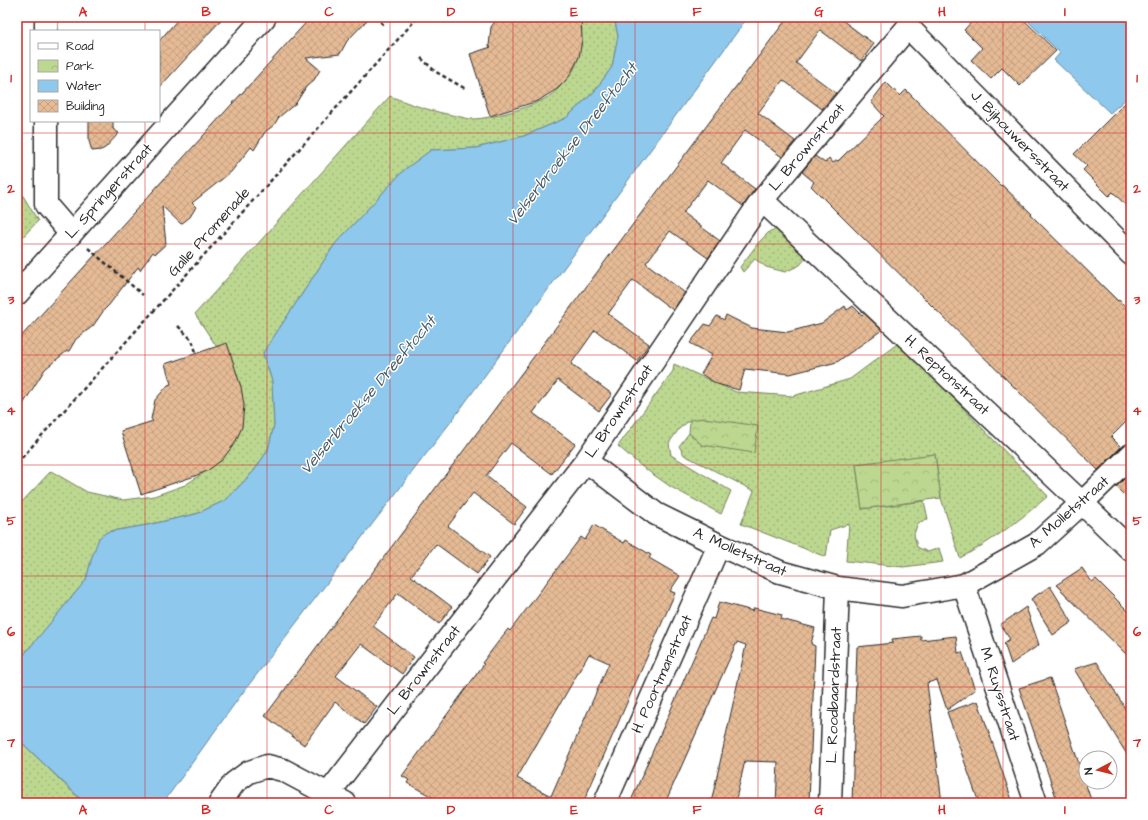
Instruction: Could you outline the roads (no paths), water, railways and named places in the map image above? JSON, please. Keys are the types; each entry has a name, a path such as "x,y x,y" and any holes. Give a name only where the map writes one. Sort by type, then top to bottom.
{"street":[{"path":"46,17 46,30"},
{"name":"L. Springerstraat","path":"17,294 265,17"},
{"name":"L. Brownstraat","path":"337,798 586,461 762,200 908,27"},
{"name":"J. Bijhouwersstraat","path":"908,27 1131,254"},
{"path":"46,122 46,205 71,234"},
{"name":"H. Reptonstraat","path":"762,200 1131,550"},
{"name":"A. Molletstraat","path":"586,461 656,514 719,545 780,572 838,588 902,596 964,585 1037,544 1131,455"},
{"name":"H. Poortmanstraat","path":"605,803 719,545"},
{"name":"M. Ruysstraat","path":"964,585 1036,803"},
{"name":"L. Roodbaardstraat","path":"830,803 838,588"},
{"path":"220,803 234,782 249,772 267,766 283,770 337,798"}],"water":[{"name":"Velserbroekse Dreeftocht","path":"614,17 748,17 453,419 241,695 163,803 85,803 17,738 17,663 86,580 99,538 107,532 196,514 226,500 254,471 268,450 274,425 272,381 263,353 335,244 404,170 431,150 476,148 524,136 566,118 594,92 612,67 618,36"},
{"path":"1024,17 1121,17 1131,28 1131,102 1127,98 1110,113 1054,60 1060,53"}]}
